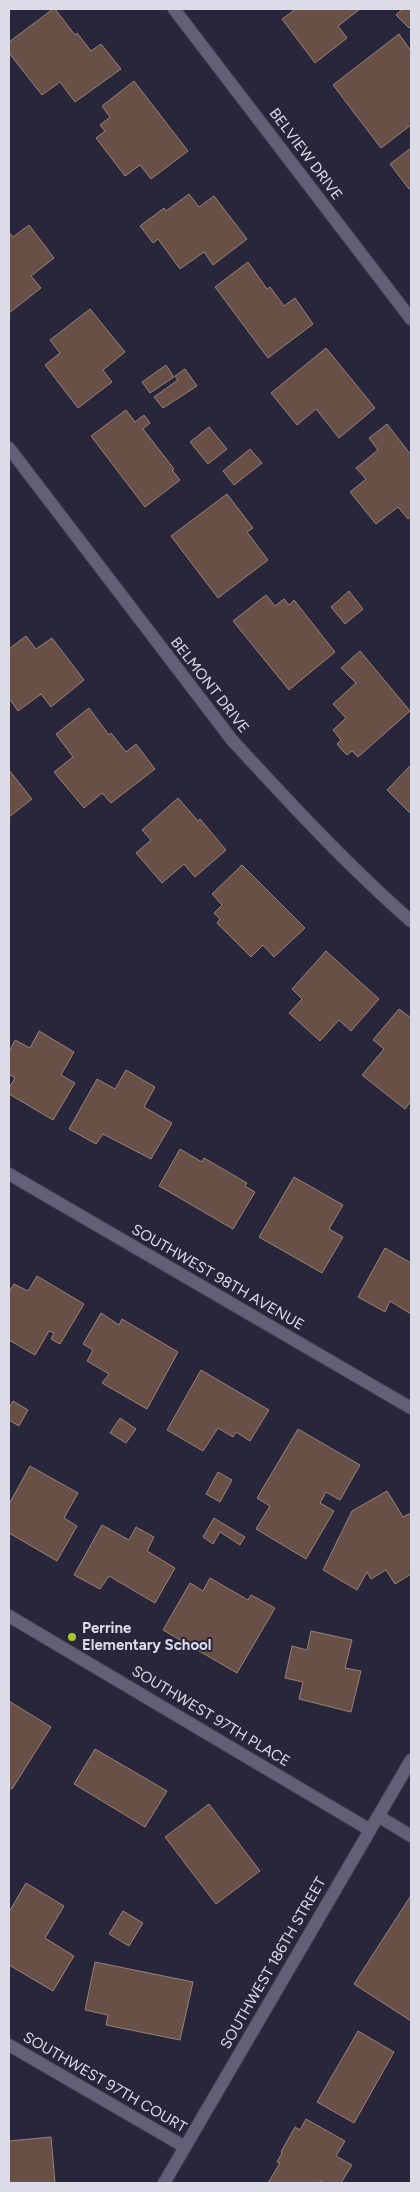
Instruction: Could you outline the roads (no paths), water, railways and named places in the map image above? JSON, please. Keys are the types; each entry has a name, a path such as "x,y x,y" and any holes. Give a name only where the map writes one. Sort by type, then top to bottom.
{"street":[{"name":"BELVIEW DRIVE","path":"174,9 411,319"},
{"name":"BELMONT DRIVE","path":"9,448 232,740 356,870 411,921"},
{"name":"SOUTHWEST 98TH AVENUE","path":"9,1174 411,1408"},
{"name":"SOUTHWEST 97TH PLACE","path":"9,1616 370,1830"},
{"name":"SOUTHWEST 186TH STREET","path":"164,2183 411,1760"},
{"path":"378,1816 411,1836"},
{"name":"SOUTHWEST 97TH COURT","path":"9,2045 185,2147"}],"place":[{"name":"Perrine Elementary School","path":"72,1637"}]}
